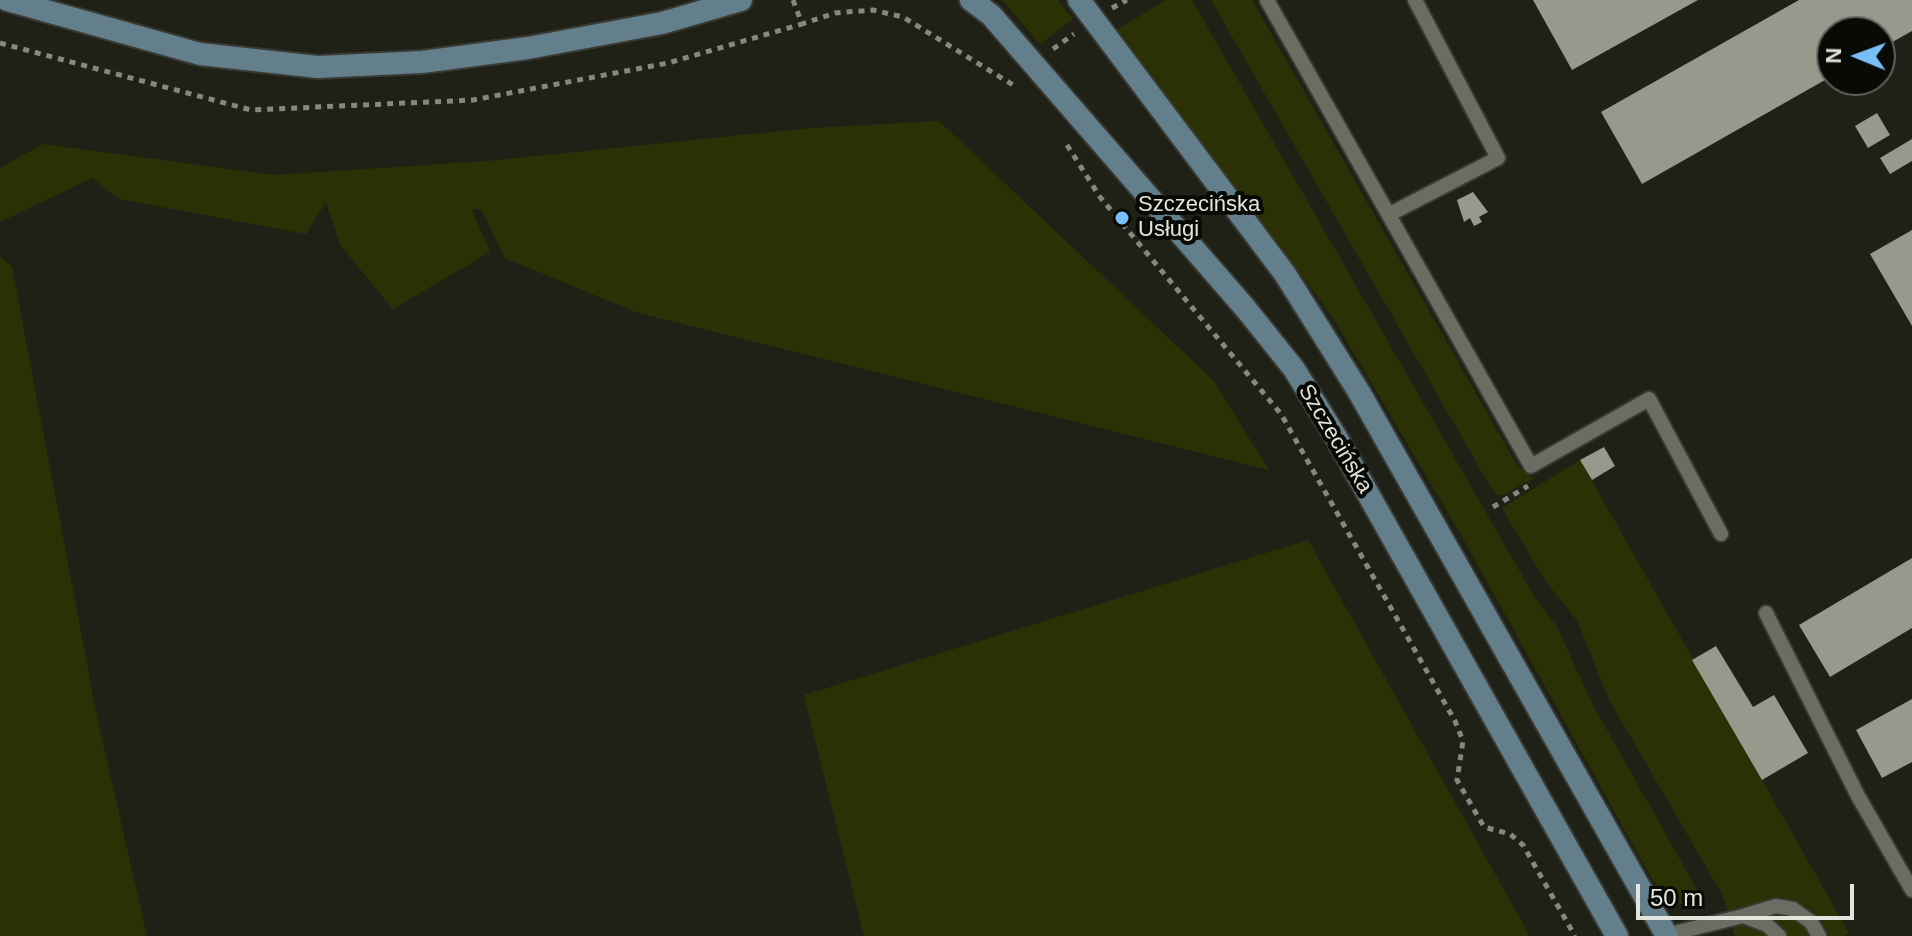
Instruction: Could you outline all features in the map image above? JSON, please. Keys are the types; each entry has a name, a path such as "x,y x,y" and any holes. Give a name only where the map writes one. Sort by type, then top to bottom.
{"main road":[{"path":"7,0 200,54 318,67 422,62 528,48 662,23 741,0"},
{"name":"Szczecińska","path":"971,0 991,15 1026,72 1246,309 1294,369 1336,437 1617,936"},
{"name":"Szczecińska","path":"1079,0 1285,274 1359,392 1667,935"}],"lane":[{"path":"1267,0 1531,466 1649,399 1721,534"},
{"path":"1390,214 1498,158 1415,0"},
{"path":"1766,613 1858,796 1912,890"},
{"path":"1667,935 1776,906 1793,909 1811,922 1819,936"},
{"path":"1743,916 1767,925 1779,936"}],"path":[{"path":"793,0 802,24 835,13 873,10 903,17 1013,85 1093,20 1127,0"},
{"path":"1026,72 1027,89"},
{"path":"1060,135 1100,197 1281,414 1455,721 1463,741 1457,780 1476,814 1484,827 1510,834 1523,845 1575,936"},
{"path":"1493,507 1539,480 1531,466"}],"green space":[{"path":"1002,0 1058,0 1073,19 1040,44"},
{"path":"1165,0 1192,0 1534,596 1557,627 1593,705 1704,902 1681,904 1653,881 1461,535 1332,316 1117,30"},
{"path":"1211,0 1252,0 1518,467 1534,478 1503,495 1496,494 1491,488"},
{"path":"939,121 1214,381 1269,470 638,313 505,258 481,209 472,210 490,252 393,309 340,245 326,202 306,234 119,199 92,178 0,222 0,168 43,144 274,175 487,161 811,128"},
{"path":"0,256 12,267 97,717 147,936 0,936"},
{"path":"1580,460 1849,933 1843,936 1735,936 1722,894 1609,700 1578,622 1544,579 1502,508"},
{"path":"1308,540 1530,936 864,936 804,695"}],"building":[{"path":"1533,0 1698,0 1572,70"},
{"path":"1799,0 1912,0 1912,31 1896,40 1896,16 1816,16 1816,85 1642,184 1601,112"},
{"path":"1877,113 1890,135 1868,148 1855,126"},
{"path":"1912,139 1912,161 1890,174 1880,158"},
{"path":"1473,192 1488,212 1479,217 1482,222 1474,226 1470,218 1464,222 1457,200"},
{"path":"1912,230 1912,326 1870,254"},
{"path":"1604,447 1615,466 1592,480 1580,460"},
{"path":"1912,558 1912,628 1830,677 1799,625"},
{"path":"1716,646 1753,707 1774,695 1808,753 1762,780 1692,660"},
{"path":"1912,699 1912,762 1882,778 1856,730"}],"place":[{"name":"Szczecińska Usługi","path":"1122,218"}]}
